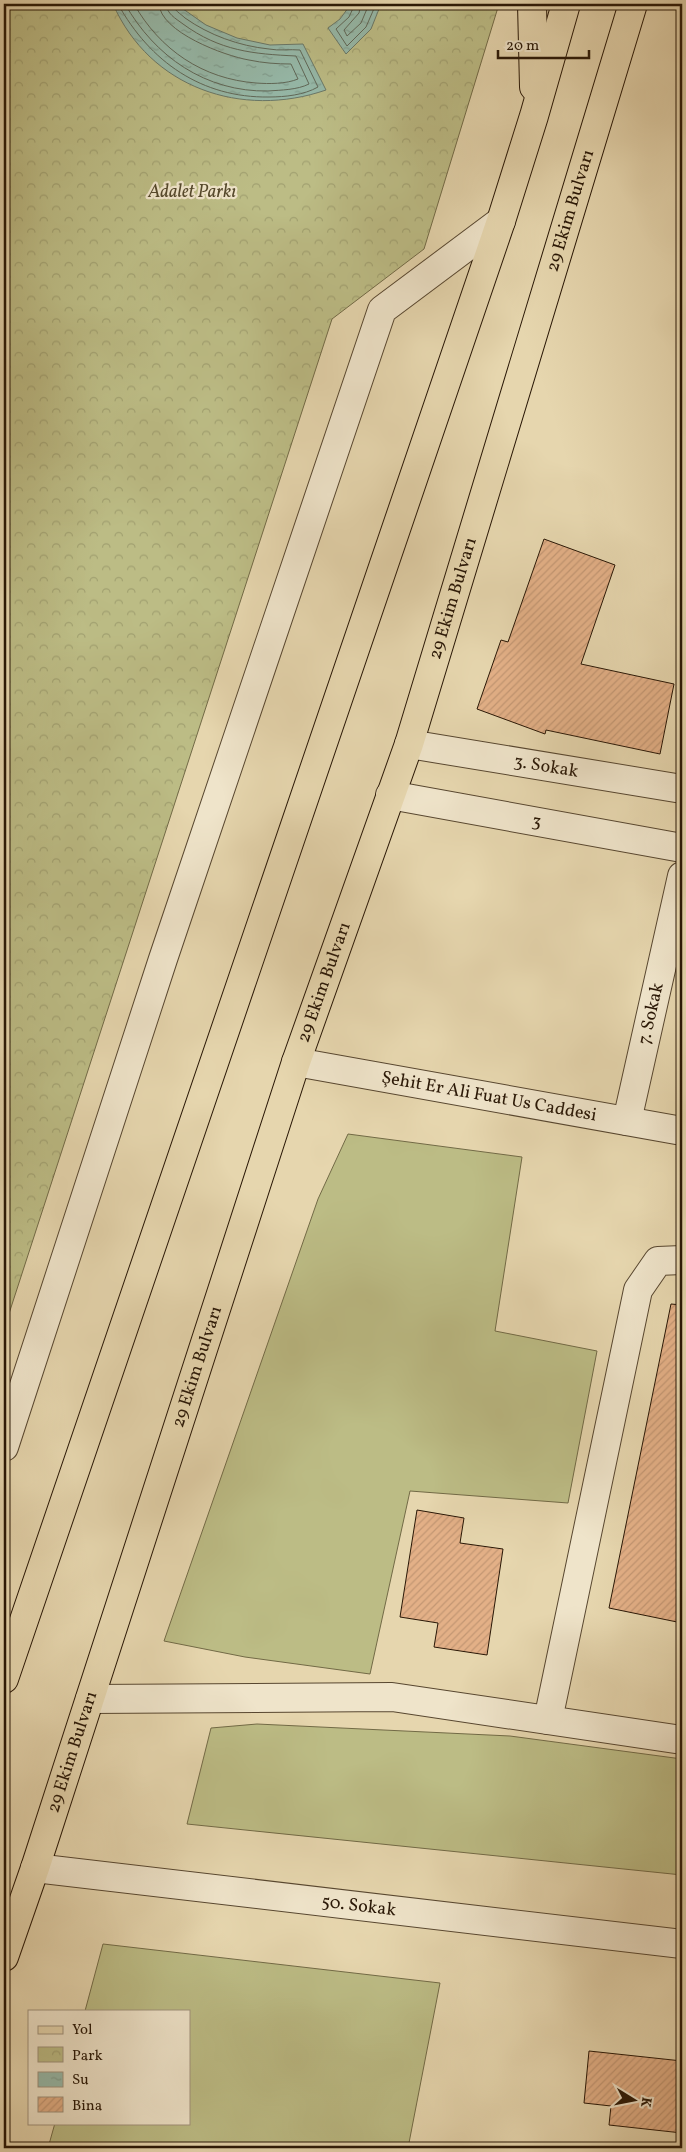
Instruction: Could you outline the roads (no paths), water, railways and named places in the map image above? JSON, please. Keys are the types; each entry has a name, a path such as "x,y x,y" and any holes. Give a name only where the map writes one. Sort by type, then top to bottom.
{"main road":[{"path":"532,4 534,116"},
{"path":"4,1680 501,221 566,4"},
{"name":"29 Ekim Bulvarı","path":"4,1957 35,1868 296,1062 409,744 633,4"}],"street":[{"path":"4,1447 160,969 382,310 501,221"},
{"name":"3. Sokak","path":"409,744 682,789"},
{"name":"3","path":"390,795 682,848"},
{"name":"7. Sokak","path":"627,1121 682,876"},
{"name":"Şehit Er Ali Fuat Us Caddesi","path":"296,1062 682,1131"},
{"path":"548,1720 638,1290 658,1261 682,1260"},
{"path":"90,1699 392,1697 682,1740"},
{"name":"50. Sokak","path":"35,1868 682,1944"}],"water":[{"path":"113,4 176,4 206,25 237,38 270,45 303,44 326,90 294,98 262,101 231,98 202,89 175,76 150,57 129,33"},
{"path":"351,4 381,4 371,29 346,54 328,28 340,19"}],"park label":[{"name":"Adalet Parkı","path":"192,192"}]}
